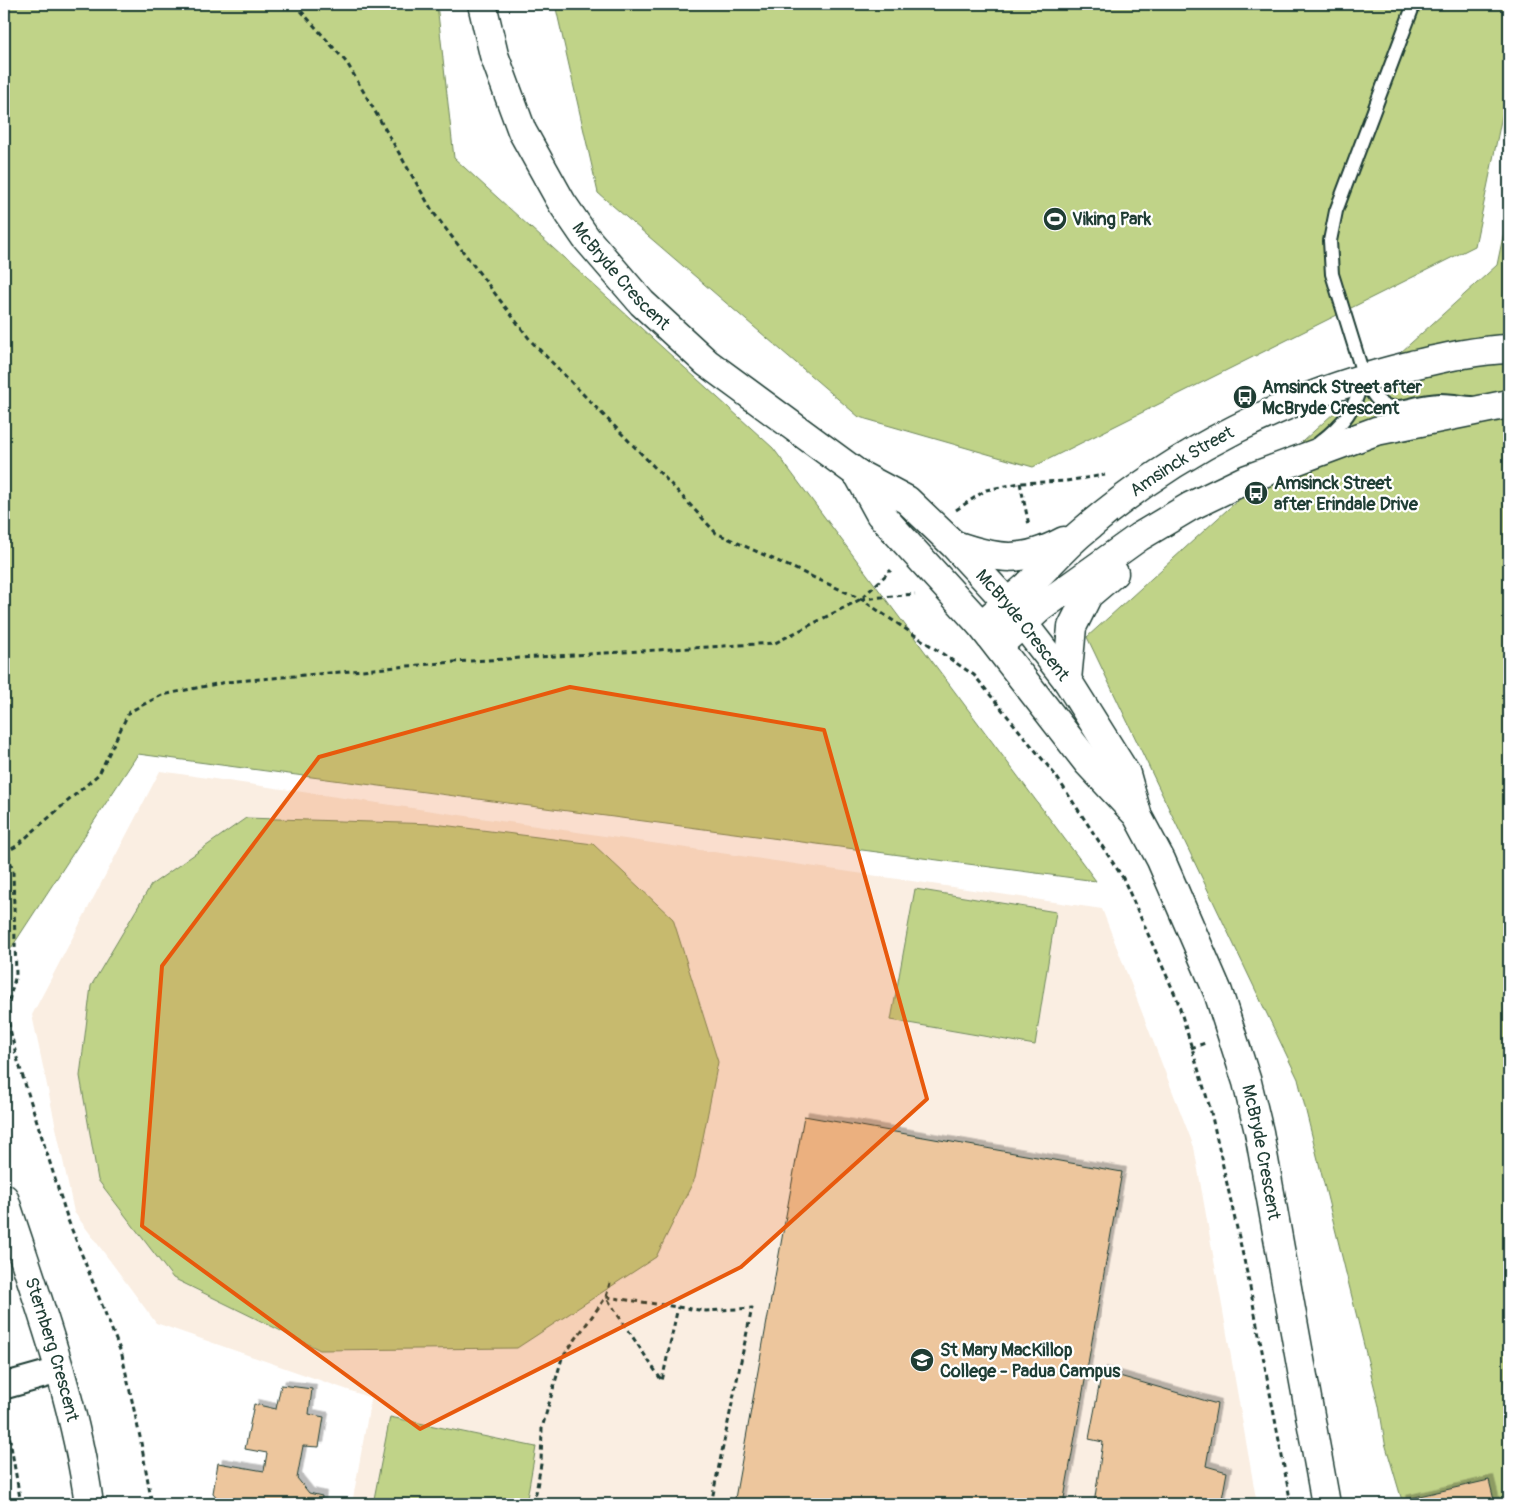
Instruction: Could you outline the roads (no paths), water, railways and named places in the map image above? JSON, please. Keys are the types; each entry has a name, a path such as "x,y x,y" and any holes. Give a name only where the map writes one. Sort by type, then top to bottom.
{"street":[{"name":"McBryde Crescent","path":"482,4 494,55 522,131 562,203 586,238 642,304 708,363 858,474 907,500 954,545 1014,612 1068,680 1126,774 1138,817 1161,860 1218,992 1247,1082 1260,1132 1326,1504"},
{"name":"Amsinck Street","path":"998,646 1014,612 1081,532 1172,463 1252,420 1295,400 1364,377 1431,361 1509,349"},
{"name":"Amsinck Street","path":"980,625 1014,612 1191,506 1302,457 1376,431 1505,405"},
{"name":"McBryde Crescent","path":"858,474 880,514 998,646 1088,763 1138,817"},
{"path":"954,545 984,556 1010,559 1042,553 1081,532"},
{"path":"1068,680 1072,626 1088,595 1119,568 1139,537"},
{"name":"Sternberg Crescent","path":"4,1198 61,1370 79,1446 89,1504"},
{"path":"4,1397 61,1370"}],"lane":[{"path":"1414,4 1336,211 1330,241 1332,274 1364,377 1370,391 1377,400 1390,407 1403,408 1439,400 1505,405"},
{"path":"1302,457 1344,420 1356,403 1364,377"}],"place":[{"name":"Viking Park","path":"1055,219"},
{"name":"Amsinck Street after McBryde Crescent","path":"1245,397"},
{"name":"Amsinck Street after Erindale Drive","path":"1256,493"},
{"name":"St Mary MacKillop College - Padua Campus","path":"922,1360"}]}
